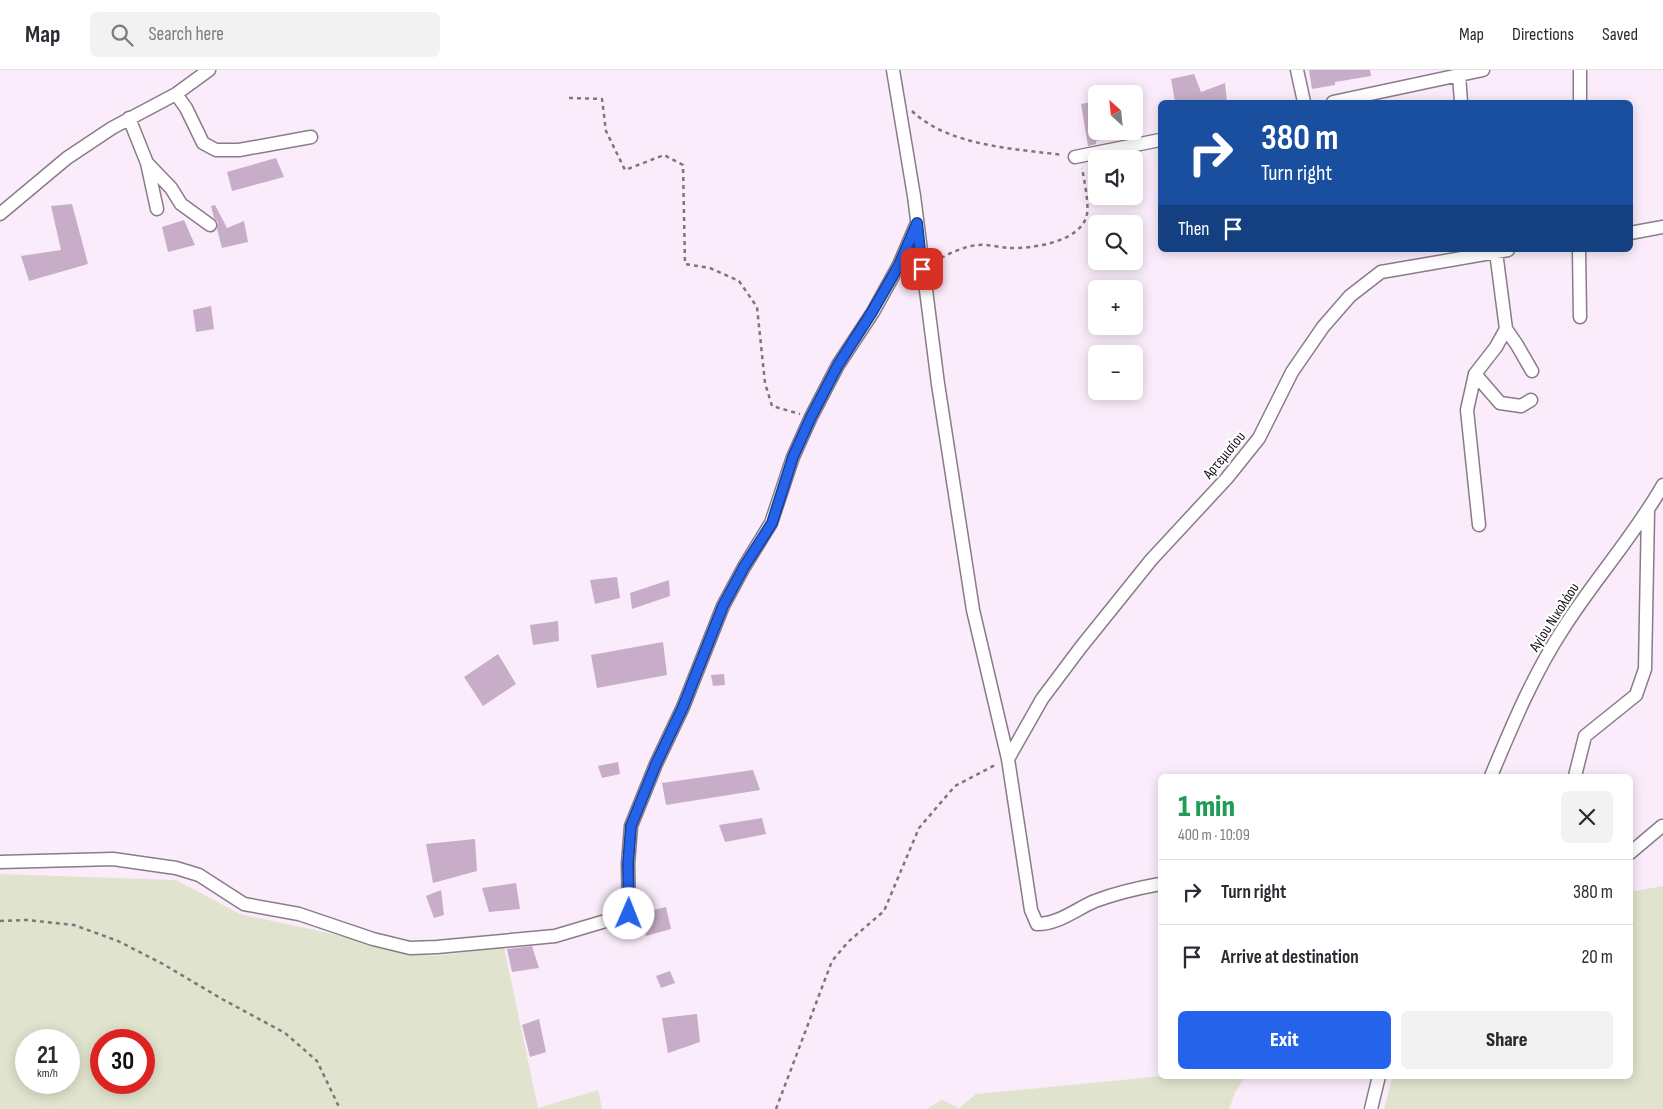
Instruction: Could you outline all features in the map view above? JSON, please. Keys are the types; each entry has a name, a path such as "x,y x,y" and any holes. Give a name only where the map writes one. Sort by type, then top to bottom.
{"street":[{"path":"0,214 67,158 129,118 176,94 209,70"},
{"path":"893,70 914,196 938,384 973,610 1008,759 1031,910 1037,924 1049,924 1095,901 1138,888 1158,884"},
{"path":"1297,70 1304,100"},
{"path":"1341,100 1439,74 1459,75 1483,70"},
{"path":"1580,70 1580,100"},
{"path":"1459,75 1461,100"},
{"path":"176,94 186,108 202,144 216,150 239,150 311,137"},
{"path":"129,118 147,163 157,209"},
{"path":"1076,157 1158,140"},
{"path":"147,163 170,188 181,204 210,225"},
{"path":"0,862 113,859 176,868 198,875 244,904 299,914 373,939 410,948 555,936 629,914 628,864 631,826 683,707 723,606 744,567 772,523 793,457 811,417 838,365 899,265 917,223"},
{"path":"1633,232 1663,227"},
{"name":"Αρτεμισίου","path":"1008,759 1042,699 1081,647 1151,560 1227,478 1259,438 1292,372 1323,328 1350,296 1381,272 1496,252"},
{"path":"1502,252 1506,329 1532,371"},
{"path":"1579,252 1580,317"},
{"path":"1479,525 1467,410 1475,374 1496,347 1506,329"},
{"path":"1475,374 1500,403 1521,406 1531,400"},
{"name":"Αγίου Νικολάου","path":"1492,774 1524,698 1563,629 1648,511 1663,485"},
{"path":"1576,774 1585,736 1636,695 1645,669 1648,511"},
{"path":"1633,850 1662,826"},
{"path":"1371,1109 1378,1079"}],"path":[{"path":"896,94 916,115 950,135 1008,148 1076,157 1082,168 1088,212 1083,226 1069,236 1052,243 1032,247 972,246 951,253 922,269"},
{"path":"569,98 602,99 606,131 625,170 664,155 683,165 685,264 710,268 739,281 757,307 765,383 772,406 811,417"},
{"path":"776,1109 832,961 848,942 884,911 918,828 955,786 974,774 1008,759"},
{"path":"0,921 27,920 74,925 118,940 163,964 222,999 285,1032 318,1061 340,1109"}],"green space":[{"path":"0,874 176,880 240,914 435,956 504,947 538,1108 598,1090 602,1109 0,1109"},
{"path":"1663,886 1663,1109 1384,1109 1392,1079 1633,1079 1633,891"},
{"path":"1158,1076 1158,1079 1243,1079 1229,1109 926,1109 942,1100 959,1108 976,1094"}],"building":[{"path":"1309,70 1370,70 1371,76 1335,82 1335,85 1312,89"},
{"path":"1194,74 1201,92 1225,83 1227,100 1175,100 1171,79"},
{"path":"1088,103 1088,140 1100,140 1096,141 1096,144 1088,146 1081,104"},
{"path":"276,158 284,177 232,191 227,172"},
{"path":"72,204 88,264 29,281 21,256 61,250 51,206"},
{"path":"215,205 227,228 244,221 248,242 222,248 217,229 218,222 214,218 211,206"},
{"path":"184,220 195,245 168,252 162,227"},
{"path":"211,306 214,329 196,332 193,310"},
{"path":"617,577 620,598 595,604 590,580"},
{"path":"669,580 670,596 632,609 630,593"},
{"path":"558,621 559,641 533,645 530,625"},
{"path":"663,642 667,675 597,688 591,655"},
{"path":"498,654 516,684 483,706 464,677"},
{"path":"724,674 725,685 713,686 711,675"},
{"path":"618,762 620,774 602,778 598,766"},
{"path":"753,770 760,790 666,805 662,783"},
{"path":"762,818 766,834 725,842 719,825"},
{"path":"475,839 477,871 433,883 426,844"},
{"path":"516,883 520,909 489,912 482,888"},
{"path":"441,890 444,915 434,918 426,896"},
{"path":"666,907 671,929 646,936 641,913"},
{"path":"532,946 539,968 512,972 507,949"},
{"path":"670,971 675,983 661,988 656,976"},
{"path":"697,1014 700,1042 668,1053 662,1018"},
{"path":"539,1019 546,1052 530,1057 522,1025"}],"route":[{"path":"629,914 628,864 631,826 656,764 683,707 707,642 723,606 744,567 772,523 793,457 811,417 838,365 899,265 917,223 922,269"}]}
